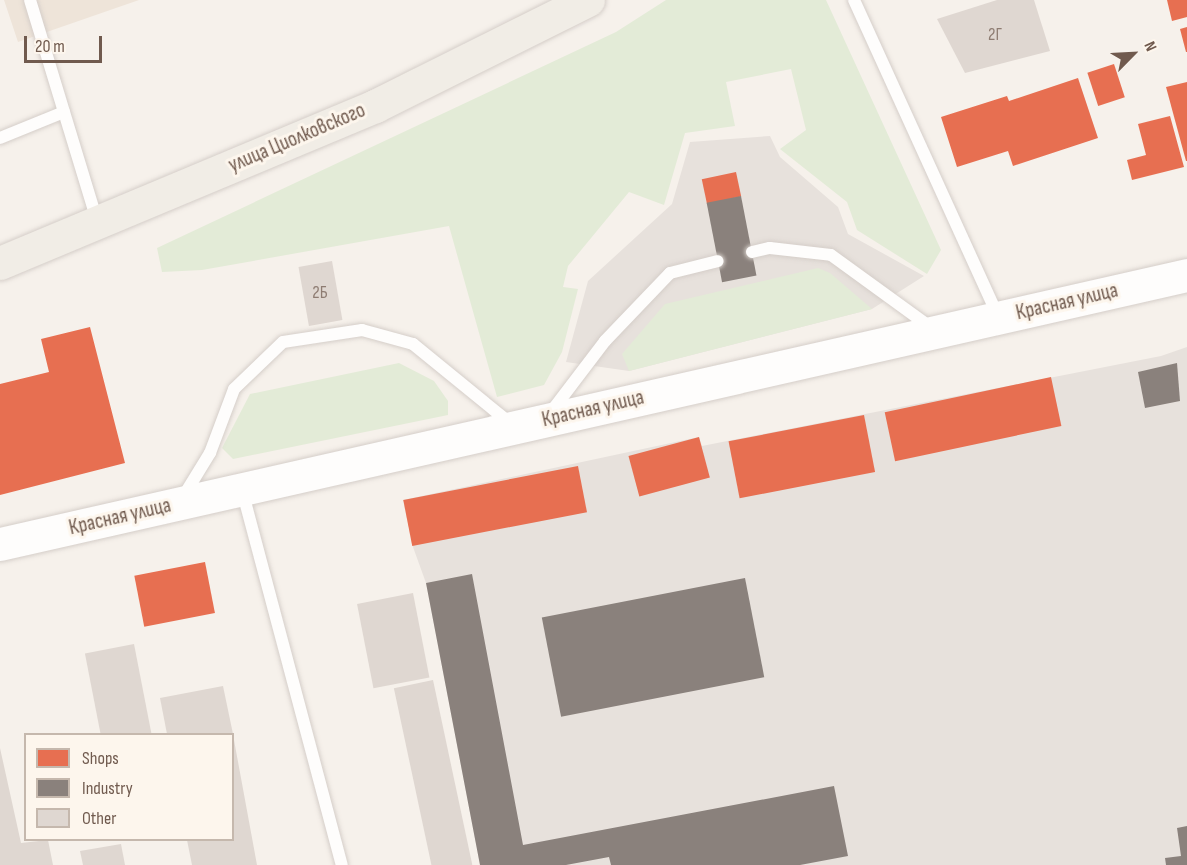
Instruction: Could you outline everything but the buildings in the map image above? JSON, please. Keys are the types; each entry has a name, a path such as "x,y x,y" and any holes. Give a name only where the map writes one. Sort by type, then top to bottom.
{"main road":[{"name":"улица Циолковского","path":"0,263 375,106 588,0"},
{"name":"Красная улица","path":"0,544 1187,275"}],"lane":[{"path":"30,0 97,221"},
{"path":"854,0 998,317"},
{"path":"0,138 64,112"},
{"path":"752,252 770,248 831,255 936,331"},
{"path":"546,420 605,341 670,273 718,261"},
{"path":"179,503 210,453 234,389 283,342 362,330 413,344 514,427"},
{"path":"242,489 342,865"}],"shaded area":[{"path":"4,0 139,0 18,42"},
{"path":"770,136 780,157 838,207 848,234 924,276 872,309 629,371 566,362 588,281 672,204 690,142"},
{"path":"1187,347 1187,865 480,865 426,583 413,547 403,500 699,437 702,446 1161,356"}],"green space":[{"path":"666,0 826,0 941,250 927,274 857,230 847,202 780,149 806,130 791,69 726,82 735,126 685,133 664,205 629,192 568,266 563,287 578,289 562,352 544,385 497,397 449,226 202,270 162,272 157,248 616,32"},
{"path":"818,268 830,273 872,309 629,371 622,354 665,304"},
{"path":"399,363 434,381 448,401 448,415 233,459 222,448 250,394"}]}
